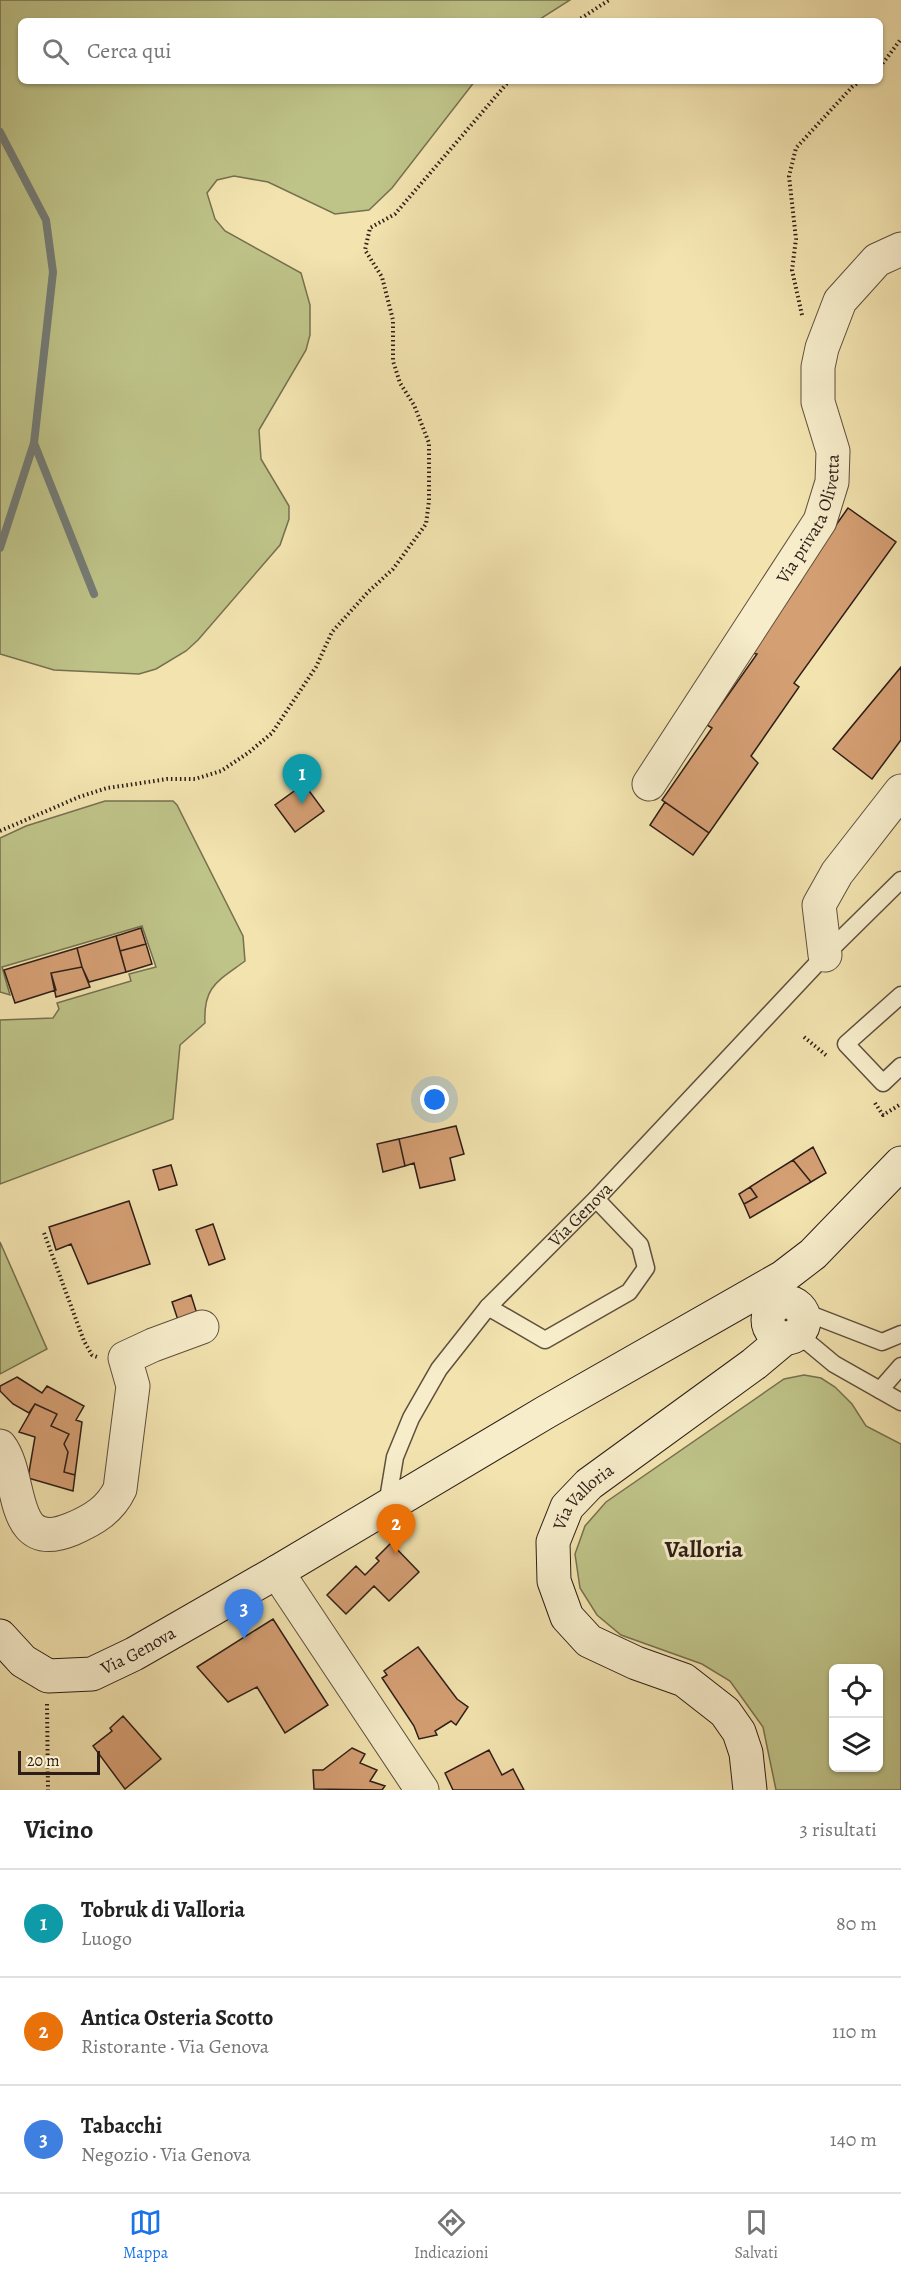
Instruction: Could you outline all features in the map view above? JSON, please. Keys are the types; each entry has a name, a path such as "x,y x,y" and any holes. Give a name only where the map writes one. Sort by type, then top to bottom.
{"street":[{"name":"Via privata Olivetta","path":"649,784 820,521 832,482 833,451 818,402 818,367 822,348 840,301 877,260 901,249"},
{"path":"825,955 819,905 837,873 901,791"},
{"name":"Via Genova","path":"0,1636 23,1661 48,1676 92,1674 134,1654 277,1572 546,1412 786,1314 794,1269 813,1254 901,1163"},
{"name":"Via Valloria","path":"750,1790 746,1753 739,1732 725,1712 684,1680 636,1663 589,1641 567,1617 554,1581 553,1542 567,1507 589,1484 754,1364 786,1314"},
{"path":"0,1446 6,1455 19,1510 34,1531 47,1536 56,1535 103,1513 115,1501 120,1489 133,1386 125,1358 202,1327"},
{"path":"277,1572 422,1790"}],"lane":[{"name":"Via Genova","path":"387,1506 395,1456 411,1418 439,1369 488,1307 596,1199 825,955 901,880"},
{"path":"901,995 846,1044 883,1083 901,1066"},
{"path":"488,1307 544,1340 629,1292 646,1268 639,1245 596,1199"},
{"path":"786,1314 882,1342 901,1334"},
{"path":"786,1314 834,1364 901,1402"},
{"path":"880,1390 901,1366"}],"path":[{"path":"582,18 609,0"},
{"path":"883,63 901,39"},
{"path":"0,831 79,797 107,789 167,779 195,779 212,774 221,771 248,753 272,733 316,667 332,632 393,568 426,524 429,501 429,443 414,405 400,383 393,361 393,320 382,277 365,249 370,228 395,214 506,84"},
{"path":"804,322 792,270 796,239 789,176 796,148 856,84"},
{"path":"44,1233 84,1341 92,1355 103,1358 125,1358"},
{"path":"47,1703 48,1790"}],"green space":[{"path":"0,0 570,0 542,18 18,18 18,84 473,84 392,188 369,210 335,214 268,182 234,176 217,180 207,193 215,219 225,231 301,273 310,305 310,335 306,350 259,430 261,459 289,506 289,519 280,545 198,640 186,651 156,669 139,674 54,670 0,654"},
{"path":"105,801 173,801 177,805 243,936 245,961 214,986 207,1001 205,1023 180,1045 173,1119 0,1184 0,1020 53,1018 59,1009 57,1003 131,981 129,974 156,967 142,926 2,967 10,995 0,992 0,838 26,826"},
{"path":"0,1242 47,1349 0,1374"},
{"path":"804,1375 821,1378 835,1387 852,1404 866,1426 901,1444 901,1790 776,1790 763,1727 730,1681 702,1664 621,1635 597,1615 580,1588 575,1554 585,1526 606,1502 784,1379"}],"building":[{"path":"848,508 896,542 794,683 799,687 751,756 758,763 709,833 662,800 712,728 707,725 757,654 751,653 801,581 798,579"},
{"path":"901,667 901,740 872,779 833,749"},
{"path":"304,784 324,811 295,832 275,805"},
{"path":"665,802 709,833 693,855 650,825"},
{"path":"141,928 146,944 120,951 116,936"},
{"path":"116,936 126,972 89,982 77,948"},
{"path":"146,944 152,964 126,972 120,951"},
{"path":"77,948 82,967 51,973 56,990 15,1003 4,970"},
{"path":"82,967 90,987 56,997 51,973"},
{"path":"456,1126 464,1154 450,1158 455,1180 420,1188 414,1163 405,1166 399,1139"},
{"path":"399,1139 405,1166 383,1172 377,1144"},
{"path":"813,1147 826,1173 811,1182 793,1160"},
{"path":"793,1160 811,1182 750,1218 744,1204 757,1197 750,1187"},
{"path":"171,1165 177,1185 159,1190 153,1170"},
{"path":"750,1187 757,1197 744,1204 739,1194"},
{"path":"129,1201 150,1264 88,1284 71,1244 56,1250 49,1227"},
{"path":"213,1224 225,1259 209,1265 196,1230"},
{"path":"191,1295 198,1317 179,1323 172,1302"},
{"path":"17,1377 42,1393 47,1386 84,1406 76,1420 82,1422 75,1475 64,1472 68,1452 64,1444 69,1434 51,1426 57,1414 35,1404 29,1413 13,1404 0,1391 0,1386"},
{"path":"35,1404 57,1414 51,1426 69,1434 64,1444 68,1452 64,1472 75,1475 73,1491 28,1478 35,1437 19,1432"},
{"path":"391,1543 419,1572 389,1601 374,1586 346,1614 327,1595 356,1566 365,1575 379,1561 376,1558"},
{"path":"273,1619 328,1705 285,1733 257,1687 228,1702 197,1667"},
{"path":"418,1647 457,1699 468,1707 456,1725 451,1721 435,1731 437,1735 419,1739 414,1726 382,1678 387,1675 384,1671"},
{"path":"123,1716 161,1759 125,1789 93,1746 112,1731 110,1728"},
{"path":"352,1748 365,1754 360,1763 377,1770 370,1781 385,1786 382,1790 314,1789 313,1770 323,1770"},
{"path":"489,1750 502,1775 513,1769 524,1790 453,1790 445,1773"}],"waterway":[{"path":"0,132 46,220 53,272 34,443 0,548"},
{"path":"34,443 94,594"}],"place":[{"name":"Tobruk di Valloria","path":"302,804"},
{"name":"Antica Osteria Scotto","path":"396,1554"},
{"name":"Tabacchi","path":"244,1639"}],"district":[{"name":"Valloria","path":"704,1549"}]}
